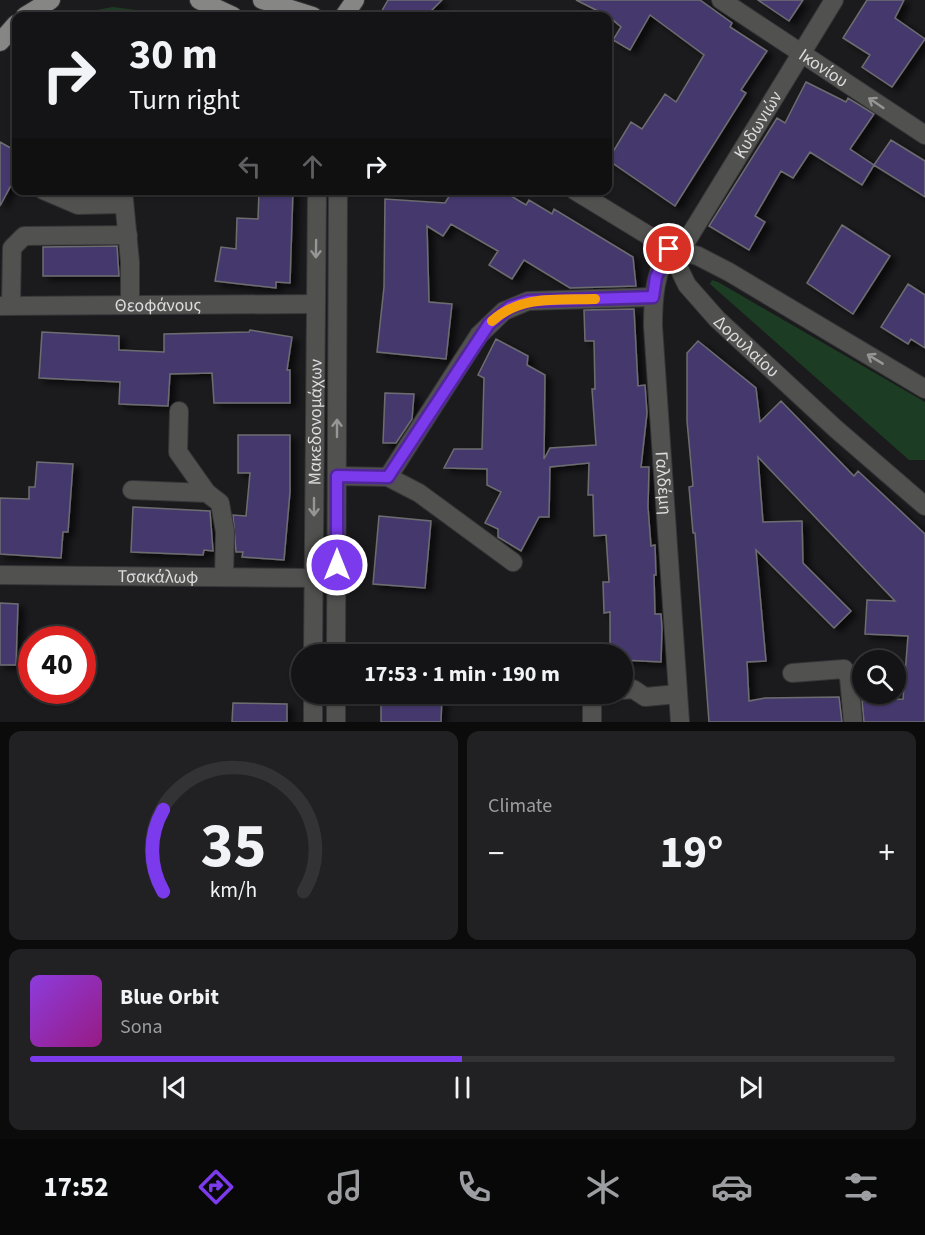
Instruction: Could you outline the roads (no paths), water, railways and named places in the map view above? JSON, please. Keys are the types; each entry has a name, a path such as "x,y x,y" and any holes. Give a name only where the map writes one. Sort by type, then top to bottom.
{"main road":[{"path":"32,12 51,0"},
{"path":"199,0 224,12"},
{"path":"262,0 300,12"},
{"path":"0,41 12,28"}],"street":[{"name":"Ικονίου","path":"721,0 925,135"},
{"name":"Κυδωνιών","path":"675,249 834,0"},
{"path":"55,195 78,205 124,197 128,235 130,305"},
{"name":"Μακεδονομάχων","path":"313,644 317,195"},
{"name":"Μακεδονομάχων","path":"336,644 338,195"},
{"path":"583,195 675,249 729,272 925,389"},
{"path":"5,306 12,248 24,236 128,235"},
{"name":"Γαλδέμη","path":"675,249 656,277 653,297 680,722"},
{"name":"Δορυλαίου","path":"675,249 687,285 717,319 836,429 925,506"},
{"path":"388,477 476,340 504,311 528,301 653,297"},
{"name":"Θεοφάνους","path":"5,306 315,304"},
{"path":"179,411 178,453 207,493 220,503 225,532 224,577"},
{"path":"337,476 388,477 419,493 513,562"},
{"path":"132,490 207,493"},
{"name":"Τσακάλωφ","path":"0,575 314,578"},
{"path":"792,673 844,669 849,676 853,722"},
{"path":"633,689 645,697 678,694"},
{"path":"313,704 313,722"},
{"path":"336,704 336,722"},
{"path":"592,704 592,722"}]}
